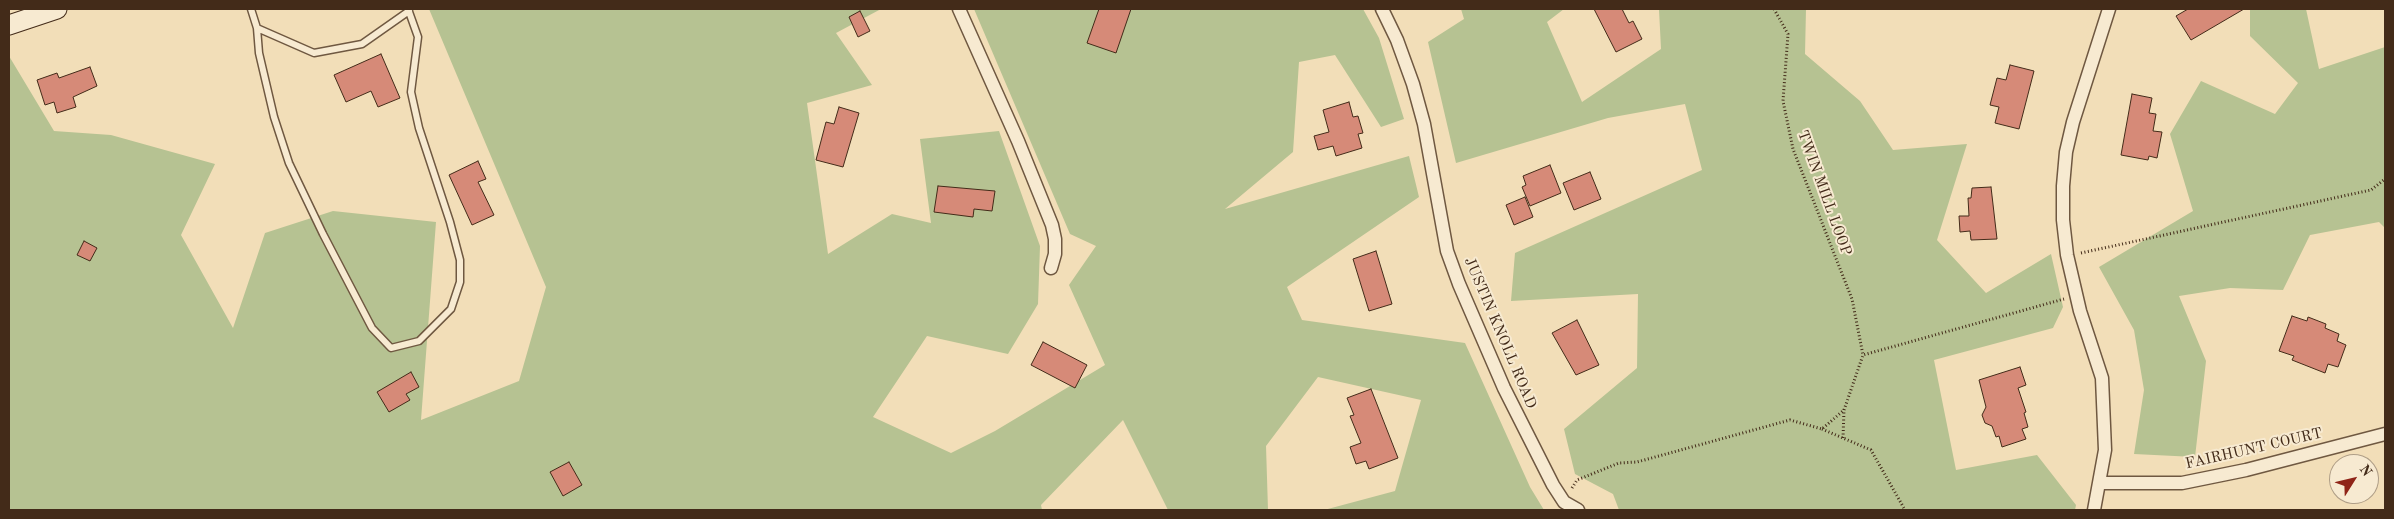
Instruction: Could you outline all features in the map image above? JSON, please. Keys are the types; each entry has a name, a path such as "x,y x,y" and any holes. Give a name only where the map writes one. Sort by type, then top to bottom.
{"main road":[{"path":"9,25 57,9"}],"street":[{"path":"959,9 1018,141 1052,225 1055,239 1055,254 1051,268"},
{"name":"JUSTIN KNOLL ROAD","path":"1382,9 1413,84 1424,124 1445,242 1458,284 1507,393 1554,488 1564,502 1578,510"},
{"path":"2094,510 2105,450 2102,378 2077,296 2067,255 2063,220 2063,186 2066,152 2073,122 2109,9"},
{"name":"FAIRHUNT COURT","path":"2099,483 2182,483 2246,470 2385,434"}],"lane":[{"path":"251,9 257,28 259,53 274,117 289,163 323,234 372,328 391,348 419,341 451,309 460,282 460,260 411,92 418,37 409,10 362,44 314,53 257,28"}],"path":[{"name":"TWIN MILL LOOP","path":"1774,9 1788,34 1783,100 1793,149 1852,299 1863,355"},
{"path":"2067,255 2370,190 2385,180"},
{"path":"1843,438 1844,410 1863,355 2077,296"},
{"path":"1822,429 1844,410"},
{"path":"1564,502 1577,480 1619,463 1637,462 1674,453 1790,420 1822,429 1871,450 1904,510"}],"green space":[{"path":"429,9 881,9 836,33 872,85 807,103 828,254 892,214 931,223 920,139 999,131 1040,246 1038,304 1008,354 927,336 873,417 951,453 995,431 1105,365 1069,285 1096,246 1070,234 974,9 1363,9 1379,38 1404,119 1381,127 1335,55 1299,62 1293,152 1225,209 1409,156 1419,197 1287,287 1302,320 1465,343 1530,487 1544,510 1324,510 1395,491 1421,400 1318,377 1266,446 1268,510 1168,510 1123,420 1041,505 1042,510 9,510 9,56 54,131 111,135 215,164 181,235 233,328 265,233 333,211 436,222 421,420 519,381 546,287"},
{"path":"1461,9 1564,9 1547,22 1582,102 1661,49 1659,9 1806,9 1805,54 1860,101 1893,150 1967,144 1937,240 1986,293 2051,254 2063,307 2053,328 1934,360 1956,470 2037,455 2076,505 2075,510 1619,510 1613,494 1575,474 1564,429 1637,368 1638,294 1511,301 1515,253 1702,170 1685,104 1608,118 1456,163 1428,42 1464,19"},
{"path":"2250,9 2306,9 2319,69 2385,47 2385,228 2379,222 2310,235 2283,290 2230,288 2179,296 2206,361 2195,457 2134,454 2144,390 2134,330 2099,267 2193,211 2170,134 2201,81 2275,114 2298,83 2250,36"}],"building":[{"path":"1099,9 1131,9 1116,53 1087,43"},
{"path":"1594,9 1622,9 1629,23 1633,21 1642,39 1616,52"},
{"path":"2188,9 2244,9 2191,40 2176,16"},
{"path":"860,11 870,31 858,37 849,17"},
{"path":"381,54 400,98 378,107 371,91 346,102 334,75"},
{"path":"2010,65 2034,71 2019,129 1995,123 1999,107 1990,105 1997,78 2006,80"},
{"path":"90,67 97,86 73,97 76,107 57,113 54,102 45,105 37,80 57,73 59,78"},
{"path":"2132,94 2152,98 2149,113 2156,114 2153,131 2162,132 2157,158 2149,156 2148,160 2121,155"},
{"path":"1349,102 1353,117 1358,116 1363,133 1358,134 1362,148 1336,156 1333,146 1318,150 1314,136 1329,132 1323,110"},
{"path":"839,107 859,113 843,167 816,160 826,122 834,124"},
{"path":"478,161 486,179 478,182 494,215 472,225 449,175"},
{"path":"1550,165 1561,193 1530,206 1522,187 1526,185 1523,176"},
{"path":"1590,172 1601,199 1574,210 1563,183"},
{"path":"938,186 995,191 992,211 974,209 973,217 934,212"},
{"path":"1991,187 1997,239 1971,240 1970,231 1960,232 1959,216 1969,216 1968,198 1971,198 1972,188"},
{"path":"1525,197 1533,217 1514,225 1506,205"},
{"path":"84,241 97,248 90,261 77,255"},
{"path":"1376,251 1392,304 1369,311 1353,259"},
{"path":"2292,316 2307,321 2308,317 2326,324 2325,328 2339,334 2337,341 2346,345 2338,367 2328,364 2325,373 2292,360 2294,356 2279,351"},
{"path":"1577,320 1599,365 1576,375 1552,333"},
{"path":"1043,342 1087,365 1075,388 1031,365"},
{"path":"2020,367 2026,385 2018,388 2026,412 2024,413 2028,427 2022,429 2026,439 2002,447 1999,436 1996,437 1992,426 1985,423 1982,415 1986,407 1979,380"},
{"path":"411,372 419,387 406,394 410,400 389,412 377,392"},
{"path":"1371,389 1398,458 1369,469 1366,461 1356,464 1350,447 1361,443 1350,416 1354,415 1347,398"},
{"path":"569,462 582,485 563,496 550,472"}]}
